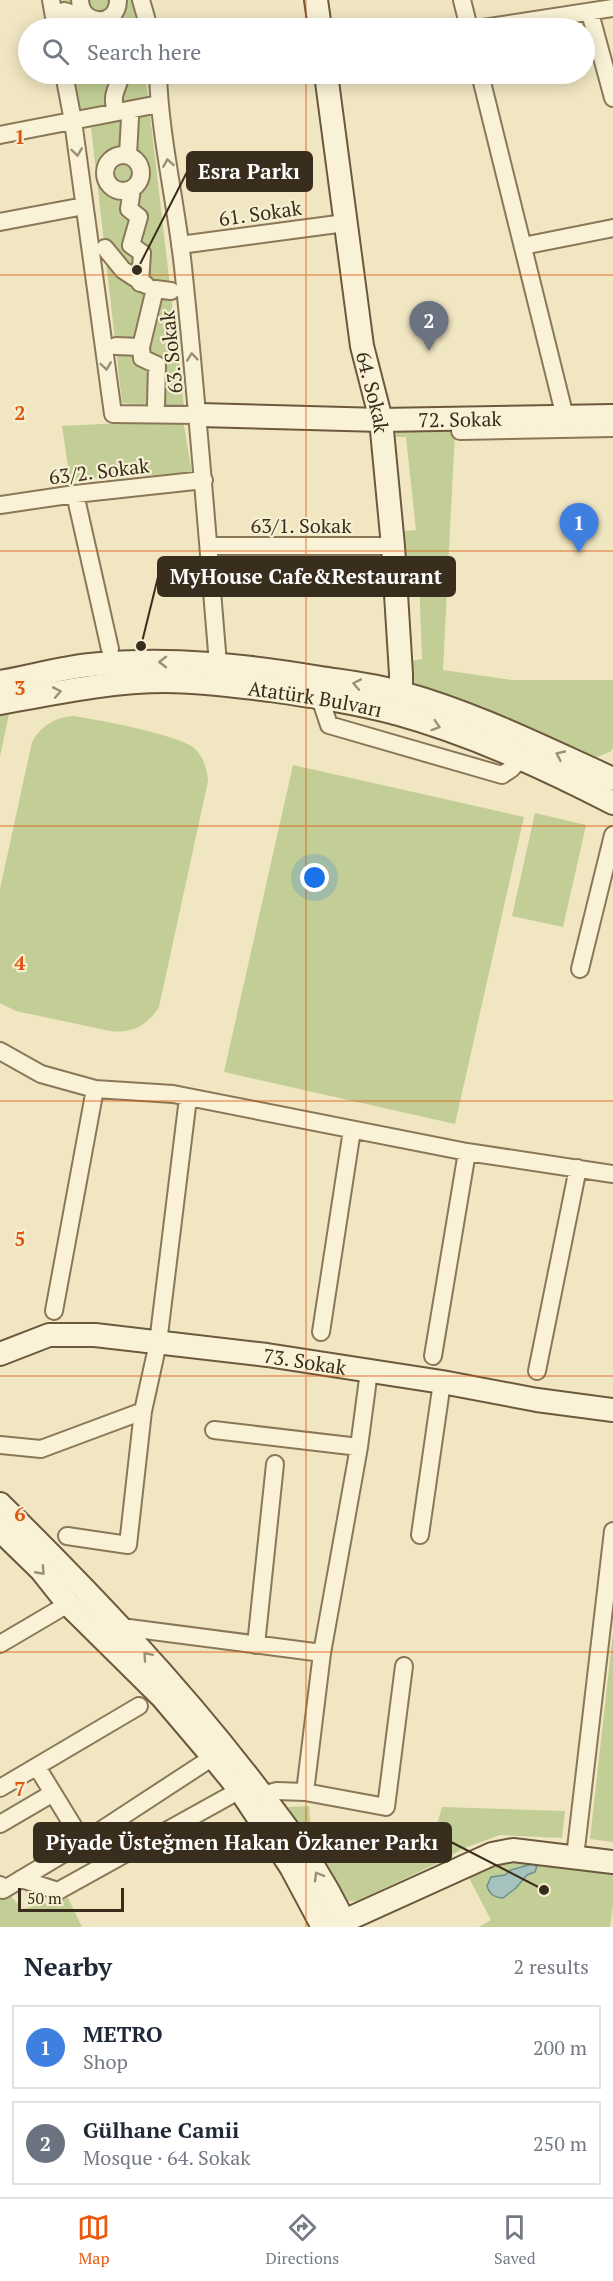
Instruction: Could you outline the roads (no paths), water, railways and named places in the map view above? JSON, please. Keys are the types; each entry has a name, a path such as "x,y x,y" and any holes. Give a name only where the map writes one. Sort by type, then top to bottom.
{"street":[{"path":"80,0 85,15 90,18"},
{"path":"109,18 116,11 118,0"},
{"path":"141,0 146,18"},
{"path":"316,0 319,18"},
{"path":"462,0 466,18"},
{"path":"58,5 86,18"},
{"path":"554,18 613,8"},
{"path":"590,13 591,18"},
{"path":"595,31 613,98"},
{"name":"63. Sokak","path":"66,84 113,414 198,415 180,245 159,104 159,84"},
{"path":"114,107 112,98 119,84"},
{"name":"64. Sokak","path":"327,84 362,346 381,420 393,546 398,703"},
{"path":"482,84 565,417"},
{"path":"0,135 159,104"},
{"path":"128,155 130,118"},
{"path":"132,189 120,191 114,189 106,180 107,164 116,156 128,155 140,168 140,180 132,189 129,209 138,217 131,245 142,253 155,288 141,347 142,358 157,365 156,405"},
{"path":"0,222 84,206"},
{"name":"61. Sokak","path":"180,245 345,223"},
{"path":"523,246 613,228"},
{"path":"105,248 123,270 155,288"},
{"path":"116,346 141,347"},
{"path":"198,415 218,664"},
{"name":"72. Sokak","path":"198,415 381,420 613,416"},
{"path":"460,431 613,428"},
{"name":"63/2. Sokak","path":"0,504 204,480"},
{"path":"75,494 110,649"},
{"name":"63/1. Sokak","path":"208,546 393,546"},
{"name":"Atatürk Bulvarı","path":"0,682 87,666 137,662 218,664 291,673 398,703 447,730 521,758 613,803"},
{"name":"Atatürk Bulvarı","path":"0,703 89,686 166,681 228,685 320,698 398,703 457,711 520,736 613,779"},
{"path":"320,698 329,725 502,775 521,758"},
{"path":"580,969 613,835"},
{"path":"0,1051 41,1074 95,1089 188,1098 467,1152 613,1174"},
{"path":"54,1311 95,1089"},
{"path":"67,1536 129,1545 143,1411 159,1338 188,1098"},
{"path":"321,1332 352,1130"},
{"path":"433,1356 467,1152"},
{"path":"537,1371 578,1168"},
{"name":"73. Sokak","path":"0,1354 49,1335 159,1338 442,1382 537,1400 613,1410"},
{"path":"305,1792 322,1653 369,1371"},
{"path":"420,1535 442,1382"},
{"path":"0,1445 41,1449 143,1411"},
{"path":"214,1430 358,1447"},
{"path":"256,1645 275,1464"},
{"path":"0,1504 123,1629 218,1737 297,1840 338,1925"},
{"path":"0,1530 41,1570 68,1604 162,1697 240,1790 291,1867 338,1925"},
{"path":"575,1857 613,1531"},
{"path":"0,1644 68,1604"},
{"path":"123,1629 322,1653"},
{"path":"262,1795 277,1791 305,1792 386,1807 404,1666"},
{"path":"0,1788 140,1706"},
{"path":"1,1888 21,1879 83,1842 213,1757"},
{"path":"37,1767 83,1842"},
{"path":"21,1879 58,1891 240,1790"},
{"path":"0,1824 53,1793"},
{"path":"338,1925 492,1854 513,1850 613,1862"}],"water":[{"path":"532,1864 537,1866 535,1872 527,1875 503,1898 490,1892 487,1886 491,1877 505,1875 511,1870"}],"place":[{"name":"Esra Parkı","path":"137,270"},
{"name":"Gülhane Camii","path":"429,351"},
{"name":"METRO","path":"579,553"},
{"name":"MyHouse Cafe&Restaurant","path":"141,646"},
{"name":"Piyade Üsteğmen Hakan Özkaner Parkı","path":"544,1890"}]}
